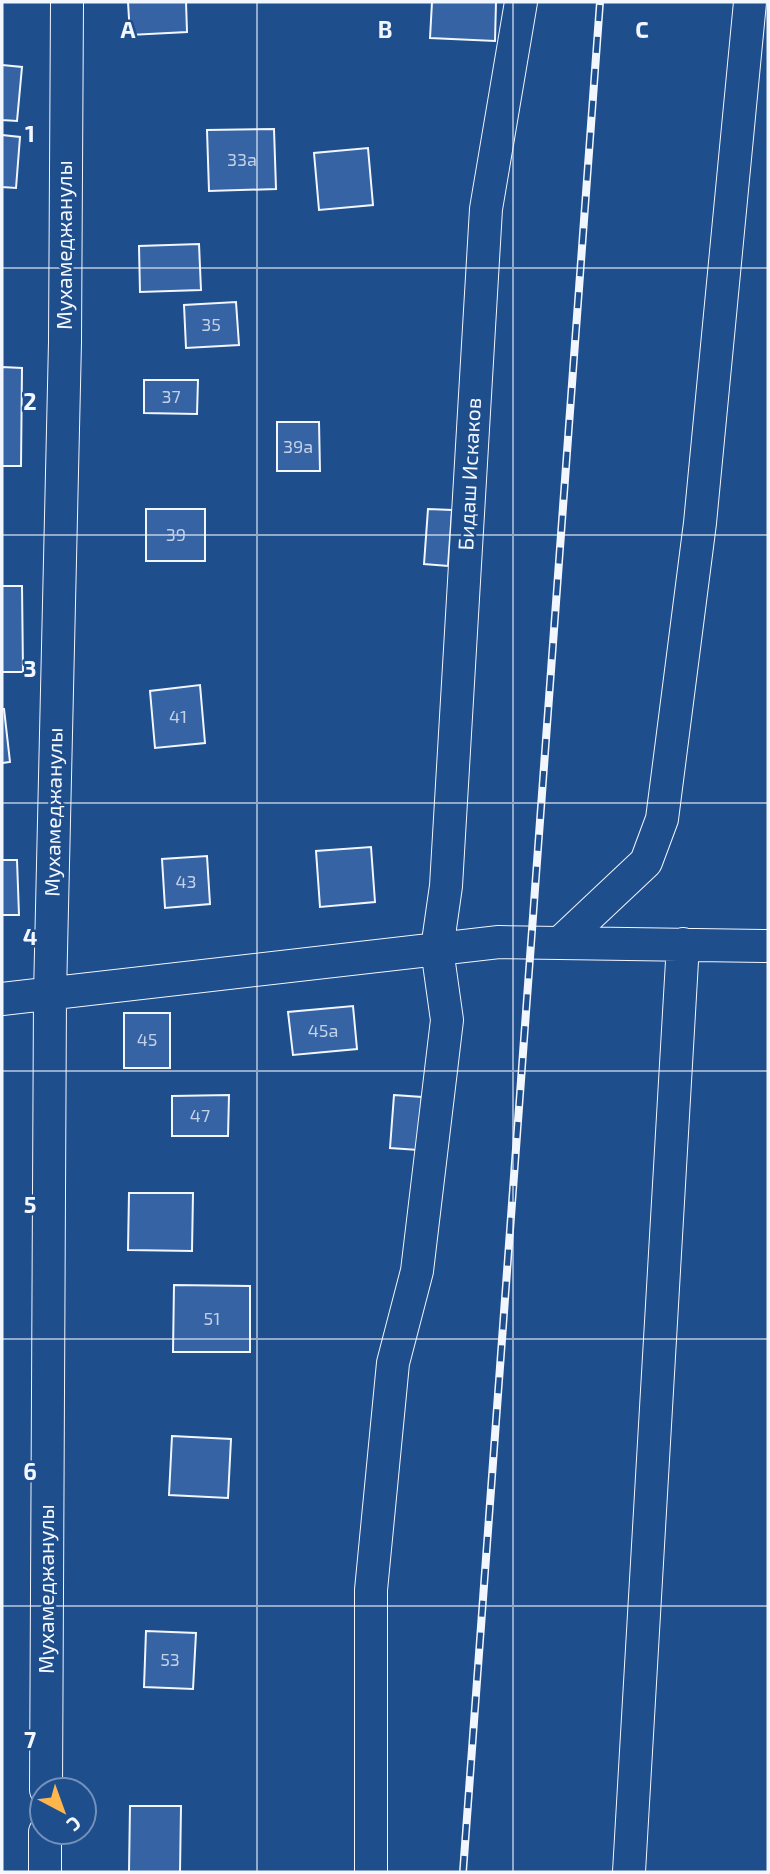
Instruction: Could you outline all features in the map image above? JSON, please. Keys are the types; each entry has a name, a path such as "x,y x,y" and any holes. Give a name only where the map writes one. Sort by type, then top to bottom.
{"street":[{"name":"Мухамеджанулы","path":"46,1776 50,995 65,342 67,2"},
{"name":"Бидаш Искаков","path":"371,1872 371,1590 393,1363 418,1271 447,1020 437,949 446,886 486,209 521,2"},
{"path":"561,943 646,862 662,819 700,523 750,2"},
{"path":"2,999 499,942 768,946"},
{"path":"629,1872 683,944"},
{"path":"45,1846 45,1872"}],"building":[{"path":"128,2 186,2 187,32 130,35"},
{"path":"432,2 496,2 495,41 430,38"},
{"path":"2,65 22,67 17,121 2,120"},
{"path":"274,129 276,189 209,191 207,130"},
{"path":"2,135 20,137 16,188 2,187"},
{"path":"368,148 373,205 319,210 314,153"},
{"path":"199,244 201,290 140,292 139,246"},
{"path":"236,302 239,345 186,348 184,305"},
{"path":"2,367 22,368 21,466 2,466"},
{"path":"144,380 198,380 197,414 144,413"},
{"path":"277,422 319,422 320,471 277,471"},
{"path":"146,509 205,509 205,561 146,561"},
{"path":"428,509 452,510 448,566 424,564"},
{"path":"2,586 22,586 23,672 2,672"},
{"path":"200,685 205,743 155,748 150,691"},
{"path":"2,709 10,762 2,763"},
{"path":"371,847 375,902 320,907 316,851"},
{"path":"207,856 210,904 165,908 162,859"},
{"path":"2,860 17,860 19,915 2,915"},
{"path":"353,1006 357,1049 293,1055 288,1012"},
{"path":"124,1013 170,1013 170,1068 124,1068"},
{"path":"229,1095 228,1136 172,1136 172,1096"},
{"path":"394,1095 422,1097 418,1150 390,1148"},
{"path":"129,1193 193,1193 192,1251 128,1250"},
{"path":"174,1285 250,1286 250,1352 173,1352"},
{"path":"172,1436 231,1439 228,1498 169,1495"},
{"path":"146,1631 196,1633 193,1689 144,1687"},
{"path":"130,1806 181,1806 180,1872 129,1872"}],"railway":[{"path":"463,1872 600,2"}]}
